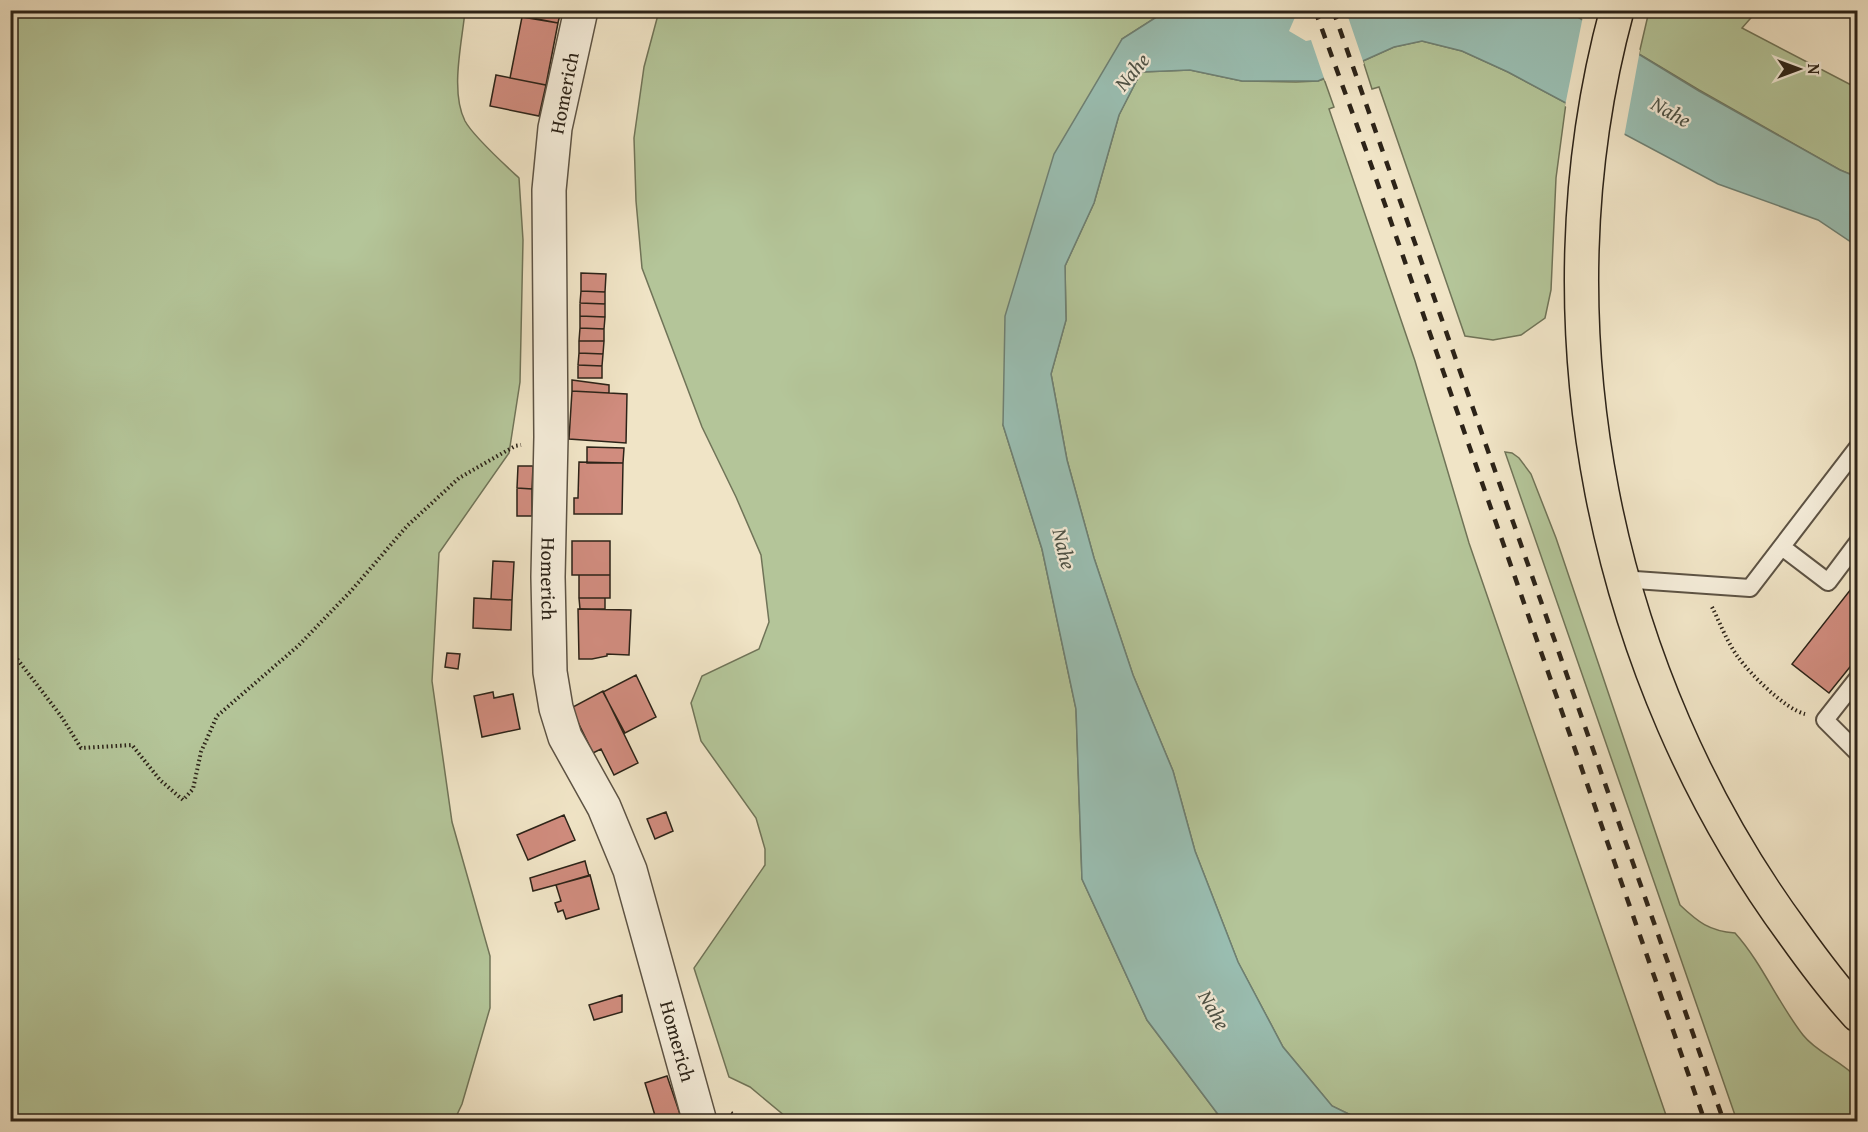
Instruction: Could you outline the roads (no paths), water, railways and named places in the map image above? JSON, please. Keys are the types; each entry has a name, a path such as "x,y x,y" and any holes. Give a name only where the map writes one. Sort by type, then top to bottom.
{"main road":[{"path":"1617,10 1599,93 1589,158 1582,291 1589,412 1597,469 1621,579 1646,656 1673,725 1732,843 1767,898 1857,1015"}],"street":[{"name":"Homerich","path":"581,10 555,128 549,190 551,438 548,577 550,672 556,708 565,737 604,807 630,870 700,1122"}],"lane":[{"path":"1621,579 1750,588 1857,447"},
{"path":"1782,546 1828,582 1857,542"},
{"path":"1857,678 1826,720 1857,753"}],"water":[{"name":"Nahe","path":"1166,11 1568,11 1699,91 1840,170 1857,177 1857,246 1818,220 1718,184 1508,72 1462,51 1422,41 1394,47 1318,81 1242,81 1190,70 1141,72 1119,115 1094,203 1065,266 1066,320 1051,374 1067,460 1094,558 1133,675 1173,771 1195,851 1238,962 1283,1047 1332,1106 1363,1121 1223,1121 1147,1020 1082,879 1076,709 1042,549 1003,425 1005,316 1054,154 1122,39"}],"railway":[{"path":"1315,10 1705,1122"},
{"path":"1333,10 1724,1122"}]}
